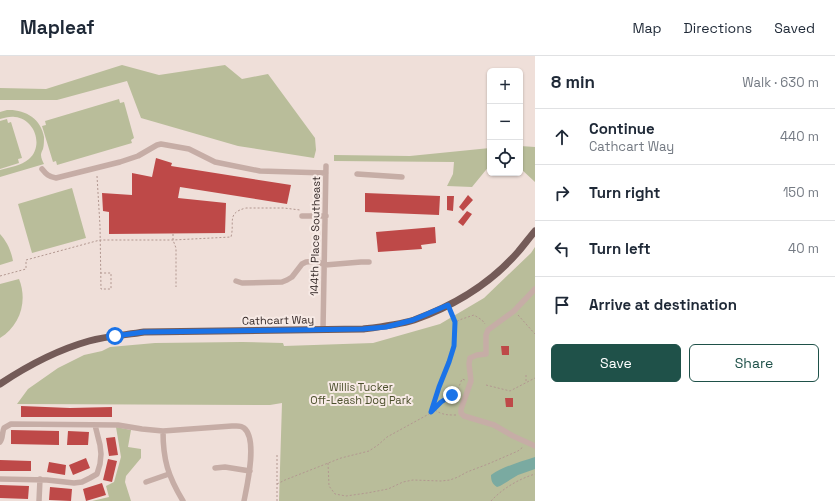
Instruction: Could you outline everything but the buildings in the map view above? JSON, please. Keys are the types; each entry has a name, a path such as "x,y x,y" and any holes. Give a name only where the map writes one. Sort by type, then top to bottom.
{"main road":[{"name":"Cathcart Way","path":"0,384 34,363 62,351 89,341 115,336 144,332 363,329 386,327 413,320 448,305 474,290 499,271 518,253 535,231"}],"street":[{"path":"42,169 51,177 56,178 120,162 138,156 161,144 189,149 215,162 260,171 326,173"},
{"name":"144th Place Southeast","path":"323,330 326,166"},
{"path":"357,174 402,177"},
{"path":"303,214 326,216"},
{"path":"236,281 242,283 282,282 292,277 302,264 306,262 316,261 325,265 369,262"},
{"path":"535,289 514,311 488,330 486,335 486,354 477,355 470,358 469,364 471,381 461,409 464,416 494,425 535,446"},
{"path":"0,442 2,440 4,428 11,424 118,425 163,431 241,426 246,429 249,434 251,445 250,471 244,501"},
{"path":"0,479 40,479 74,483 82,482 90,478 96,474 100,464 101,454 95,425"},
{"path":"163,431 163,449 166,465 183,501"},
{"path":"216,468 225,467 250,471"},
{"path":"146,482 169,474"},
{"path":"40,479 40,501"}],"path":[{"path":"97,176 101,289 111,289 111,273 101,273"},
{"path":"0,276 26,269 26,260 100,240 174,240 231,237 233,231 233,217 235,212 240,209 284,208 303,214"},
{"path":"173,234 176,248 176,287"},
{"path":"431,412 454,346 455,322 448,305"},
{"path":"514,311 535,334"},
{"path":"455,322 462,318 474,316 482,320 488,330"},
{"path":"526,375 526,383"},
{"path":"486,385 510,391 535,378"},
{"path":"277,484 341,458 370,451 387,437 429,414 448,397 456,394 462,379 471,381"},
{"path":"434,409 444,415 456,415 462,412"},
{"path":"328,463 329,486 335,494 346,496 388,489 402,482 413,480 450,480 518,451 528,443"},
{"path":"277,453 277,501"},
{"path":"491,501 517,481 535,474"}],"green space":[{"path":"122,65 159,75 225,65 242,79 268,74 315,138 316,150 314,158 238,146 141,118 127,81 57,100 0,100 0,88 46,89"},
{"path":"119,99 120,103 124,102 134,138 131,140 132,143 57,165 56,161 53,162 42,126 46,125 45,121"},
{"path":"7,110 25,113 31,116 39,125 44,137 41,155 44,164 0,177 0,170 19,165 26,161 34,154 36,147 35,134 28,123 22,119 13,117 0,119 0,112"},
{"path":"7,119 8,123 11,122 22,158 18,159 19,163 0,169 0,121"},
{"path":"523,146 535,147 535,182 523,171"},
{"path":"487,148 487,169 472,187 447,186 453,174 454,162 334,161 334,155 410,156"},
{"path":"72,188 86,238 32,253 18,204"},
{"path":"0,234 8,246 13,261 0,265"},
{"name":"Willis Tucker Off-Leash Dog Park","path":"535,247 535,501 279,501 282,403 270,405 17,404 28,389 58,368 84,355 102,351 110,347 155,343 242,342 283,343 284,346 373,343 440,324 484,298 531,253"},
{"path":"19,279 23,296 20,312 13,327 0,338 0,284"},
{"path":"116,427 131,430 128,447 141,449 141,458 126,476 125,482 131,501 92,501 109,497 106,486 114,482 121,457"}],"water":[{"path":"535,457 535,469 518,475 497,487 493,483 491,475 512,464"}],"route":[{"path":"115,336 144,332 323,330 386,327 413,320 448,305 455,322 454,346 431,412 441,402 452,395"}]}
